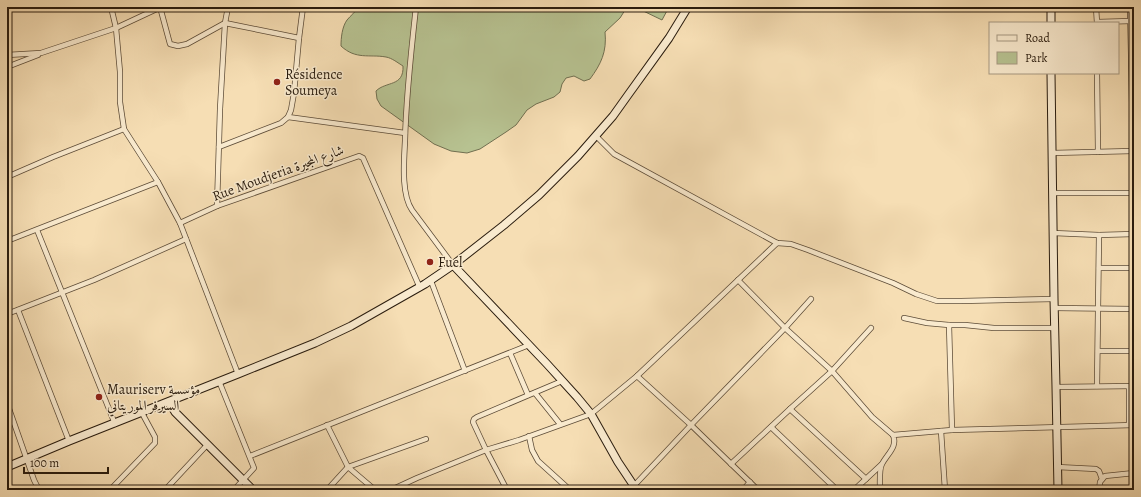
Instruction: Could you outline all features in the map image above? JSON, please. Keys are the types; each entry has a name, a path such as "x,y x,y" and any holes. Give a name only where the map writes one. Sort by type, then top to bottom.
{"street":[{"path":"111,7 116,28 120,72 120,102 124,129 158,182 180,223 238,374"},
{"path":"7,67 41,53 116,28 160,7 170,44 175,46 187,44 225,23 299,38"},
{"path":"217,206 220,109 225,23 228,7"},
{"path":"219,147 281,123 288,117 291,110 294,93 303,7"},
{"path":"416,7 406,104 404,168 408,205 453,265 495,308 591,414 634,489 691,425 811,299"},
{"path":"7,468 69,441 116,424 315,342 351,326 420,288 453,265 504,225 538,195 578,156 613,116 654,60 688,7"},
{"path":"1051,7 1051,22"},
{"path":"1096,7 1096,22 1131,21"},
{"path":"1053,193 1134,193 1133,81 1130,7"},
{"path":"7,55 41,53"},
{"path":"1051,74 1054,328 1058,490"},
{"path":"1097,74 1098,152"},
{"path":"288,117 405,133"},
{"path":"7,177 52,156 124,129"},
{"path":"596,136 614,154 624,160 776,242 790,244 808,250 916,294 937,301 1054,299"},
{"path":"1052,153 1133,151"},
{"name":"Rue Moudjeria شارع المجيرة","path":"180,223 217,206 359,156 363,158 420,288"},
{"path":"7,241 158,182"},
{"path":"37,230 116,424"},
{"path":"1053,233 1099,235 1134,234"},
{"path":"1097,386 1099,235"},
{"path":"7,314 94,280 186,239"},
{"path":"391,490 486,450 591,414 637,376 776,242"},
{"path":"1099,268 1134,268"},
{"path":"431,280 465,371"},
{"path":"738,280 785,328 832,371 872,417 893,435 895,440 893,448 881,465 854,490"},
{"path":"1054,308 1134,308"},
{"path":"18,310 69,441"},
{"path":"904,318 927,323 948,325 994,328 1054,328"},
{"path":"948,325 952,430"},
{"path":"731,464 832,371 871,328"},
{"path":"250,456 529,345"},
{"path":"1098,351 1134,351"},
{"path":"510,353 528,395"},
{"path":"637,376 691,425 758,490"},
{"path":"507,490 486,450 473,422 474,419 562,381"},
{"path":"219,382 254,468 234,490"},
{"path":"1056,386 1131,386 1132,425 1134,431"},
{"path":"535,393 560,424"},
{"path":"169,402 175,412 253,490"},
{"path":"7,403 28,459 34,480 40,490"},
{"path":"790,409 866,479"},
{"path":"110,490 155,442 155,437 142,413"},
{"path":"327,425 348,467 375,490"},
{"path":"893,435 952,430 1132,425"},
{"path":"771,427 837,490"},
{"path":"941,431 945,490"},
{"path":"529,436 532,450 538,461 570,490"},
{"path":"327,490 348,467 426,439"},
{"path":"165,490 207,445"},
{"path":"880,490 881,465"},
{"path":"1057,467 1096,469 1099,471 1102,479"},
{"path":"1100,490 1100,482 1105,476 1134,473"},
{"path":"743,490 750,482"}],"green space":[{"path":"358,7 627,7 620,18 605,32 604,52 590,79 584,81 574,76 566,78 562,84 560,92 554,97 536,104 527,110 516,125 480,149 467,153 451,151 434,144 381,106 377,99 376,91 398,81 403,73 403,66 393,59 380,56 357,55 341,46 344,26"},
{"path":"635,7 669,7 662,20"}],"place":[{"name":"Résidence Soumeya","path":"277,82"},
{"name":"Fuel","path":"430,262"},
{"name":"Mauriserv مؤسسة السيرفر الموريتاني","path":"99,397"}]}
